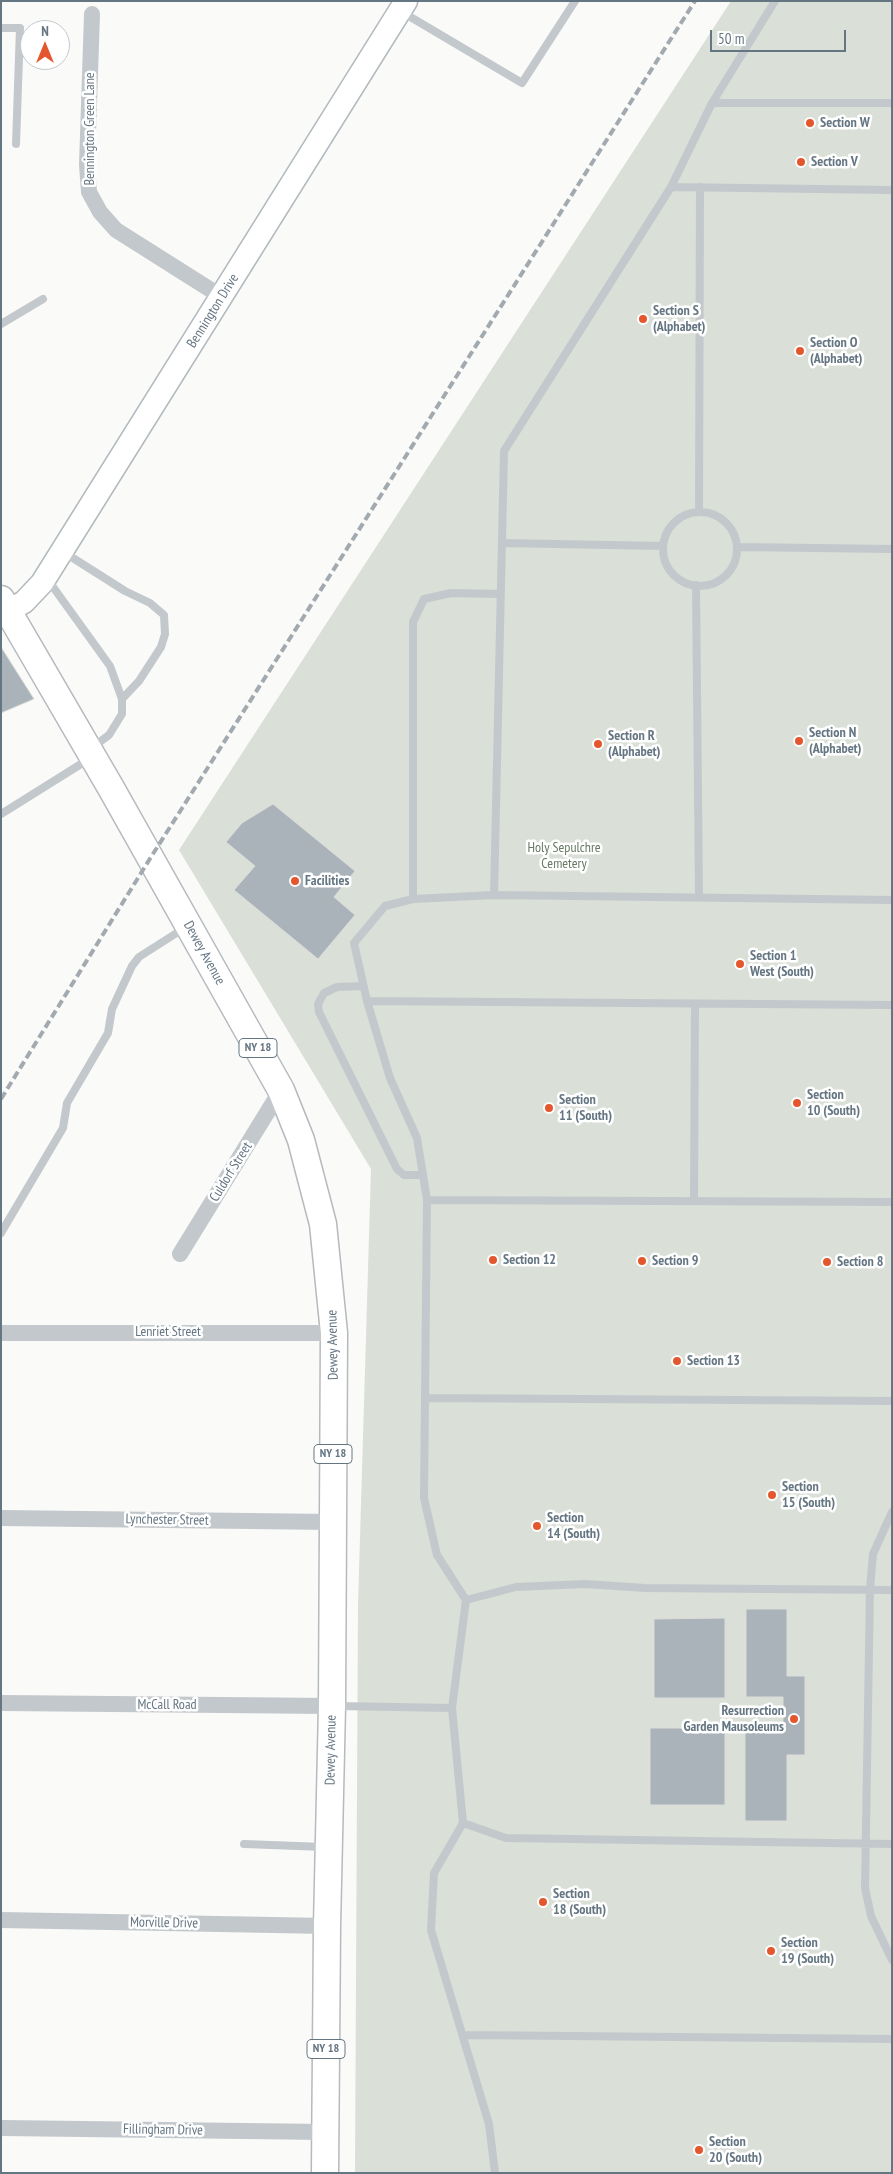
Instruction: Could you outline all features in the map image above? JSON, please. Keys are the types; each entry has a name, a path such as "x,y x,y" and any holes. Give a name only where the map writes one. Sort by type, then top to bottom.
{"main road":[{"name":"Dewey Avenue","path":"4,608 91,753 281,1090 301,1140 323,1224 334,1333 332,1706 327,1926 325,2173"}],"street":[{"name":"Bennington Drive","path":"4,608 34,593 46,578 403,6"},
{"name":"Bennington Green Lane","path":"92,14 87,166 89,192 100,212 116,230 222,297"},
{"name":"Culdorf Street","path":"180,1254 281,1090"},
{"name":"Lenriet Street","path":"1,1333 334,1333"},
{"name":"Lynchester Street","path":"1,1518 332,1522"},
{"name":"McCall Road","path":"1,1703 332,1706"},
{"name":"Morville Drive","path":"1,1920 327,1926"},
{"name":"Fillingham Drive","path":"1,2128 326,2132"}],"lane":[{"path":"403,6 522,83 575,1"},
{"path":"494,895 504,451 671,187 712,103 775,1"},
{"path":"1,28 20,28 16,144"},
{"path":"712,103 892,103"},
{"path":"671,187 892,190"},
{"path":"699,512 700,187"},
{"path":"1,324 44,299"},
{"path":"699,512 716,516 729,526 735,536 738,547 736,559 731,570 723,579 712,585 687,584 676,578 668,569 664,558 663,546 666,535 679,519 688,514 699,512"},
{"path":"502,543 663,546"},
{"path":"738,547 892,549"},
{"path":"62,551 125,591 150,603 164,615 164,634 161,646 139,681 122,699"},
{"path":"1,814 91,753 109,735 122,714 122,699 110,666 46,578"},
{"path":"696,585 699,897"},
{"path":"413,899 413,622 424,599 451,593 500,594"},
{"path":"495,2173 488,2124 431,1930 434,1873 463,1822 452,1708 466,1600 438,1555 424,1498 427,1200 417,1138 390,1078 363,986 354,943 385,906 413,899 494,895 892,900"},
{"path":"1,1233 63,1128 67,1102 108,1033 112,1009 132,966 139,957 189,925"},
{"path":"363,986 337,987 324,993 318,1004 319,1012 397,1169 404,1175 423,1175"},
{"path":"367,1001 892,1005"},
{"path":"694,1201 695,1004"},
{"path":"427,1200 892,1202"},
{"path":"425,1398 892,1402"},
{"path":"892,1512 873,1554 870,1589 865,1888 871,1916 892,1960"},
{"path":"466,1600 516,1587 585,1584 645,1588 892,1590"},
{"path":"332,1706 452,1708"},
{"path":"463,1822 506,1838 892,1844"},
{"path":"244,1844 329,1847"},
{"path":"462,2035 892,2039"}],"green space":[{"name":"Holy Sepulchre Cemetery","path":"731,1 892,1 892,2173 355,2173 358,1605 371,1169 179,850"}],"building":[{"path":"1,647 34,699 1,713"},
{"name":"Facilities","path":"273,804 355,871 334,897 355,915 318,959 234,890 255,866 226,842 242,823"},
{"name":"Resurrection Garden Mausoleums","path":"746,1609 787,1609 787,1676 805,1676 805,1755 787,1755 787,1821 745,1821 745,1725 783,1725 783,1697 746,1697"},
{"name":"Resurrection Garden Mausoleums","path":"725,1618 725,1698 654,1698 654,1619"},
{"name":"Resurrection Garden Mausoleums","path":"650,1728 725,1728 725,1805 650,1805"}],"railway":[{"path":"1,1099 151,857 695,1"}],"place":[{"name":"Section W","path":"810,123"},
{"name":"Section V","path":"801,162"},
{"name":"Section S (Alphabet)","path":"643,319"},
{"name":"Section O (Alphabet)","path":"800,351"},
{"name":"Section N (Alphabet)","path":"799,741"},
{"name":"Section R (Alphabet)","path":"598,744"},
{"name":"Facilities","path":"295,881"},
{"name":"Section 1 West (South)","path":"740,964"},
{"name":"Section 10 (South)","path":"797,1103"},
{"name":"Section 11 (South)","path":"549,1108"},
{"name":"Section 12","path":"493,1260"},
{"name":"Section 9","path":"642,1261"},
{"name":"Section 8","path":"827,1262"},
{"name":"Section 13","path":"677,1361"},
{"name":"Section 15 (South)","path":"772,1495"},
{"name":"Section 14 (South)","path":"537,1526"},
{"name":"Resurrection Garden Mausoleums","path":"794,1719"},
{"name":"Section 18 (South)","path":"543,1902"},
{"name":"Section 19 (South)","path":"771,1951"},
{"name":"Section 20 (South)","path":"699,2150"}]}
